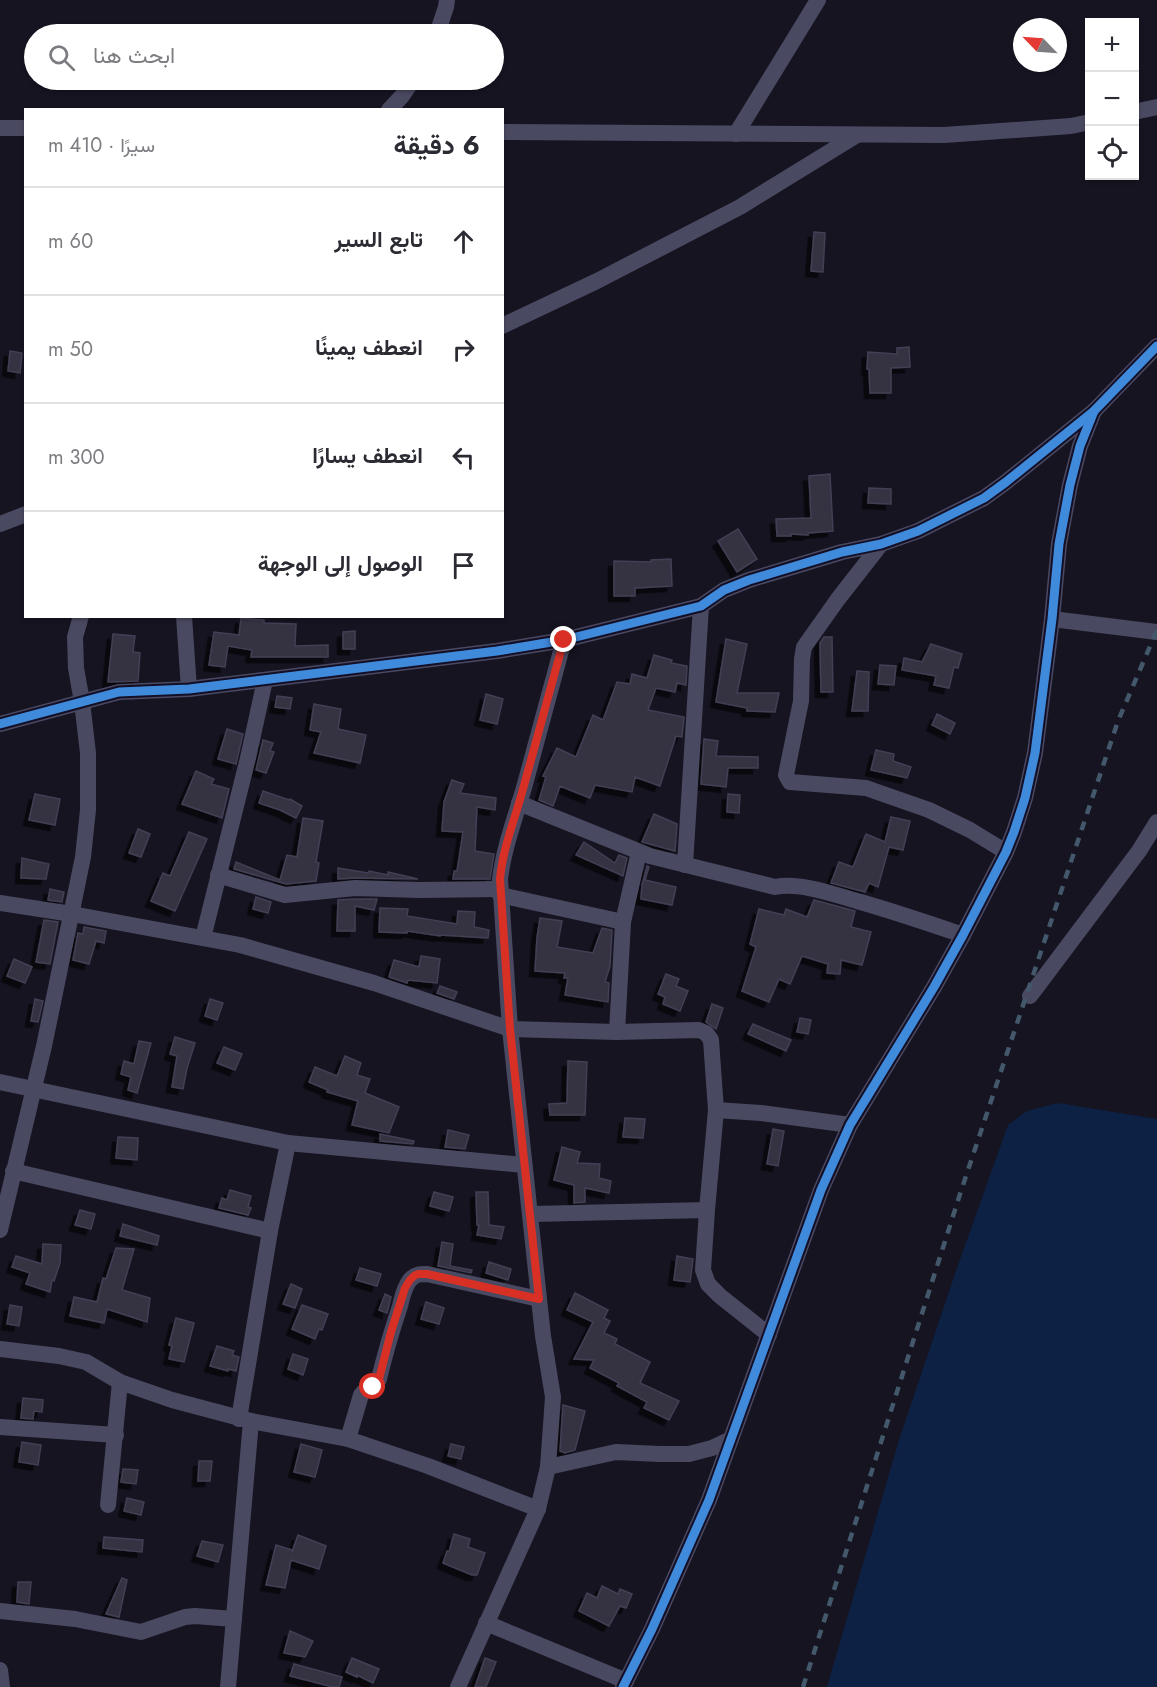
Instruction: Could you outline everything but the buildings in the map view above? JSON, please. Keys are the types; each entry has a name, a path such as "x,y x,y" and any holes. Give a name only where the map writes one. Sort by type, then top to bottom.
{"street":[{"path":"440,24 447,0"},
{"path":"736,134 818,0"},
{"path":"391,108 406,90"},
{"path":"1139,111 1157,107"},
{"path":"504,132 944,135 1071,126 1085,123"},
{"path":"0,128 24,128"},
{"path":"504,325 597,281 740,207 857,135"},
{"path":"0,724 119,692 189,689 497,651 564,640 701,606 724,590 749,580 842,552 881,544 918,531 984,498 1094,411 1157,345"},
{"path":"486,1623 624,1684 682,1564 709,1500 821,1190 850,1125 934,987 1006,852 1025,798 1035,753 1059,543 1070,484 1080,446 1094,411"},
{"path":"0,524 24,515"},
{"path":"881,544 804,646 801,701 786,775 790,782 866,788 929,810 970,830 1006,852"},
{"path":"685,866 701,606"},
{"path":"0,1230 8,1175 33,1090 83,857 88,810 88,753 76,668 75,638 80,618"},
{"path":"184,618 189,689"},
{"path":"1052,619 1157,632"},
{"path":"458,1687 538,1509 548,1467 553,1397 543,1336 524,1166 510,1029 500,892 502,860 564,640"},
{"path":"203,938 265,680"},
{"path":"519,803 639,852 685,866 775,887 785,885 831,893 963,935"},
{"path":"1030,996 1139,851 1157,822"},
{"path":"1139,851 1157,850"},
{"path":"617,1032 623,922 639,852"},
{"path":"218,876 285,895 356,888 500,892 623,922"},
{"path":"0,903 72,914 251,948 374,983 510,1029 617,1032 699,1030 706,1033 711,1040 716,1110 706,1210 703,1270 708,1284 720,1296 769,1335"},
{"path":"0,1082 288,1143 524,1166"},
{"path":"716,1110 761,1113 850,1125"},
{"path":"228,1687 245,1420 270,1231 288,1143"},
{"path":"8,1175 270,1231"},
{"path":"531,1214 706,1210"},
{"path":"348,1439 361,1395 364,1390 377,1384 405,1288 414,1276 427,1274 539,1299"},
{"path":"0,1349 59,1356 86,1362 120,1382 172,1400 245,1420 348,1439 428,1466 538,1509"},
{"path":"108,1505 120,1382"},
{"path":"0,1427 116,1435"},
{"path":"548,1467 616,1452 689,1454 712,1448 731,1439"},
{"path":"0,1611 75,1619 141,1632 185,1617 234,1619"},
{"path":"0,1670 2,1687"}],"water":[{"path":"1058,1103 1157,1119 1157,1687 827,1687 899,1440 1008,1125 1027,1111"}],"railway":[{"path":"803,1687 961,1191 1118,721 1157,630"}],"cycle path":[{"path":"0,724 119,692 189,689 497,651 564,640 701,606 724,590 749,580 842,552 881,544 918,531 984,498 1094,411 1157,346"},
{"path":"623,1687 652,1629 709,1500 821,1190 850,1125 934,987 1006,852 1014,832 1025,798 1035,753 1059,544 1070,485 1080,446 1094,411"}],"route":[{"path":"373,1387 379,1379 405,1288 414,1276 427,1274 539,1299 510,1029 500,879 510,829 564,640"}]}
